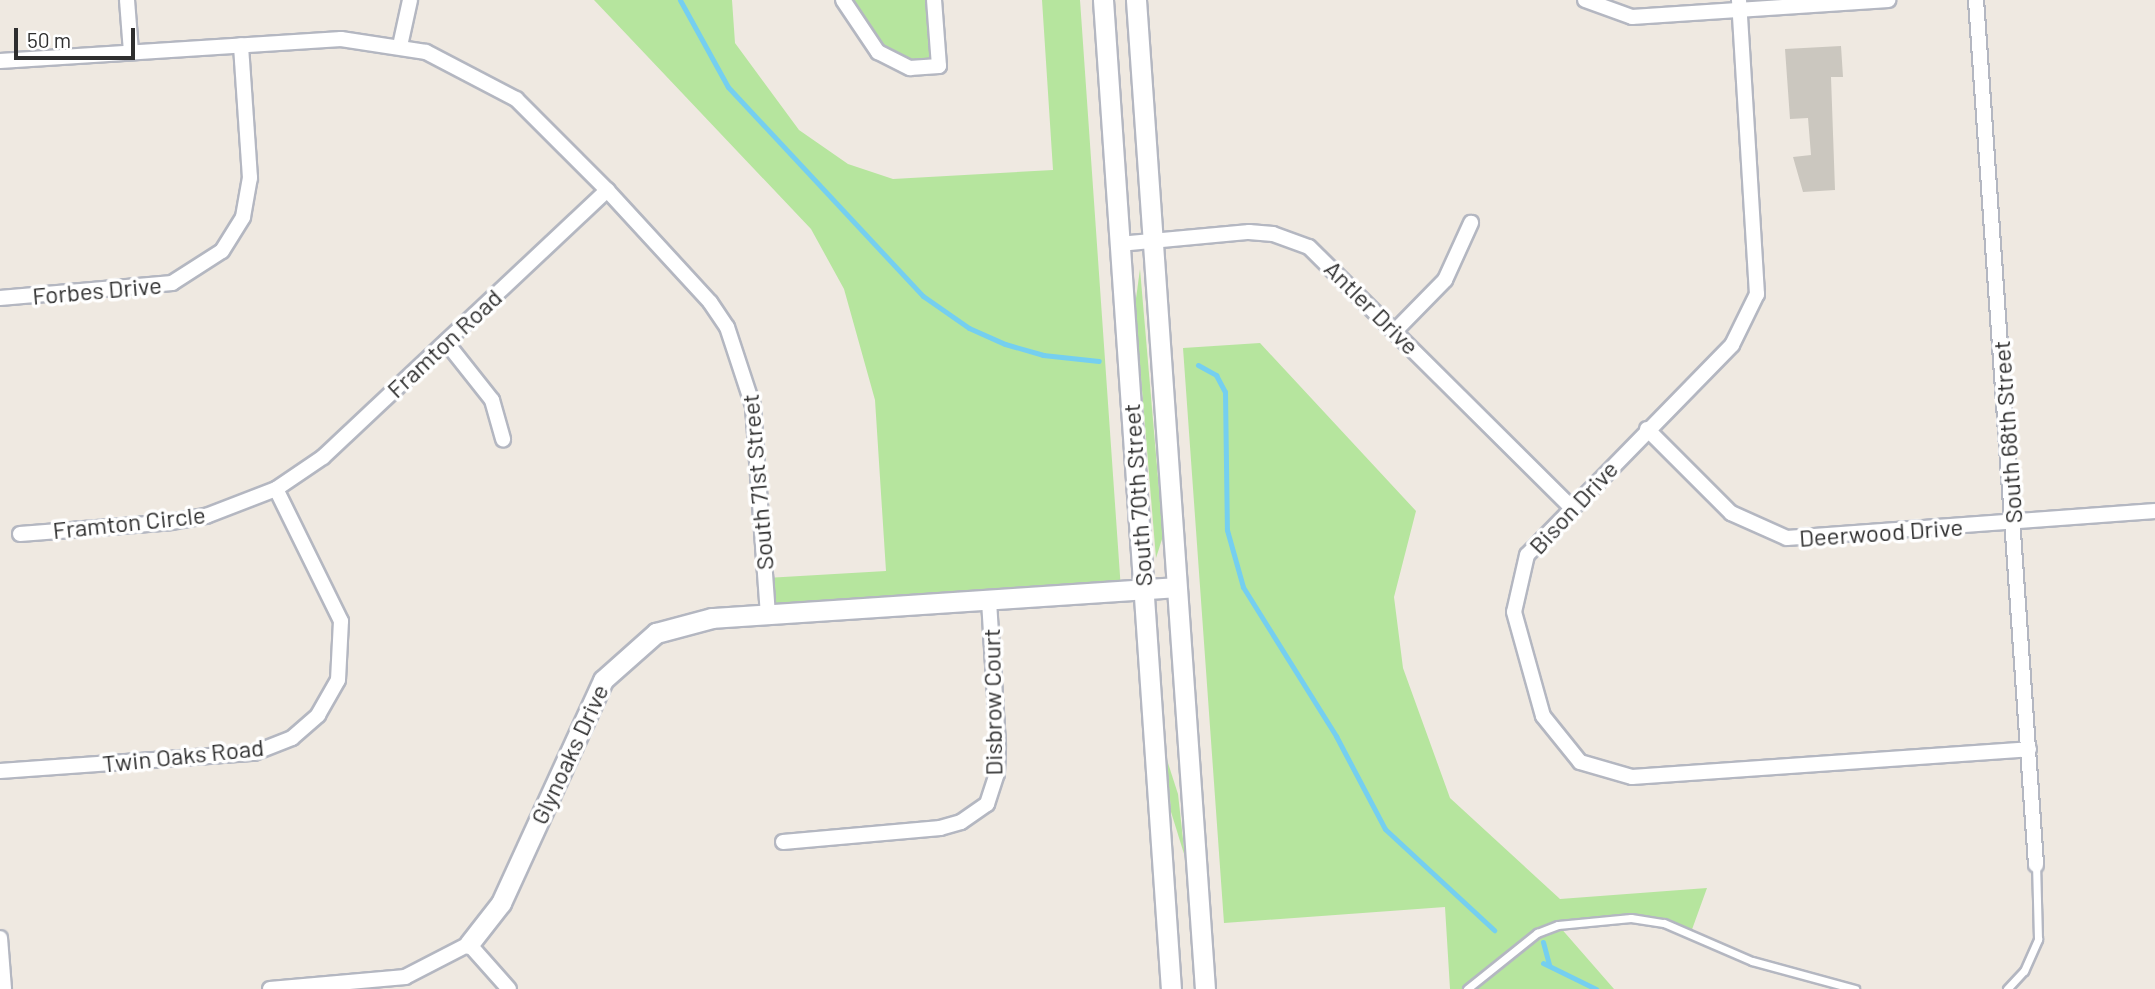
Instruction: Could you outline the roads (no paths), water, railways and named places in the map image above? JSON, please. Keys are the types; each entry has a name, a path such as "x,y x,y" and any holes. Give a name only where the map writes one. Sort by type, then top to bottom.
{"main road":[{"name":"South 70th Street","path":"1103,0 1171,989"},
{"name":"South 70th Street","path":"1136,0 1205,989"},
{"name":"Glynoaks Drive","path":"468,944 500,903 592,697 620,660 679,624 768,614 1176,587"}],"street":[{"path":"127,0 131,52"},
{"path":"400,46 410,0"},
{"path":"843,0 878,52 910,68 939,66 934,0"},
{"path":"1585,0 1632,17 1739,5 1888,0"},
{"name":"South 68th Street","path":"1976,0 2036,865"},
{"name":"Bison Drive","path":"1739,5 1757,294 1732,345 1570,506 1527,555 1514,612 1542,716 1564,749 1593,769 1632,777 2029,749"},
{"name":"South 71st Street","path":"0,61 341,39 400,46 459,65 516,99 607,190 710,302 740,354 754,406 768,614"},
{"name":"Forbes Drive","path":"0,298 152,287 191,275 222,251 243,216 250,187 241,45"},
{"name":"Framton Road","path":"276,489 323,457 607,190"},
{"path":"1396,330 1445,280 1471,223"},
{"name":"Antler Drive","path":"1119,244 1249,232 1291,239 1324,259 1570,506"},
{"path":"446,342 492,400 503,439"},
{"name":"Deerwood Drive","path":"1647,429 1731,513 1764,533 1806,539 2155,511"},
{"name":"Framton Circle","path":"20,534 171,522 245,504 276,489"},
{"name":"Twin Oaks Road","path":"0,771 254,753 292,738 318,715 338,680 341,621 276,489"},
{"name":"Disbrow Court","path":"783,842 940,828 968,819 986,804 995,782 998,744 989,598"},
{"path":"0,938 4,989"},
{"path":"468,944 509,989"},
{"name":"Glynoaks Drive","path":"270,989 405,977 468,944"}],"lane":[{"path":"2011,988 2038,939 2036,865"},
{"path":"1467,989 1537,933 1558,925 1630,918 1664,923 1752,961 1855,989"}],"waterway":[{"path":"680,0 728,87 923,296 969,328 1005,344 1043,355 1099,361"},
{"path":"1198,365 1216,375 1225,392 1227,530 1243,587 1336,736 1385,829 1494,930"},
{"path":"1543,942 1549,965"},
{"path":"1543,963 1596,989"}]}
